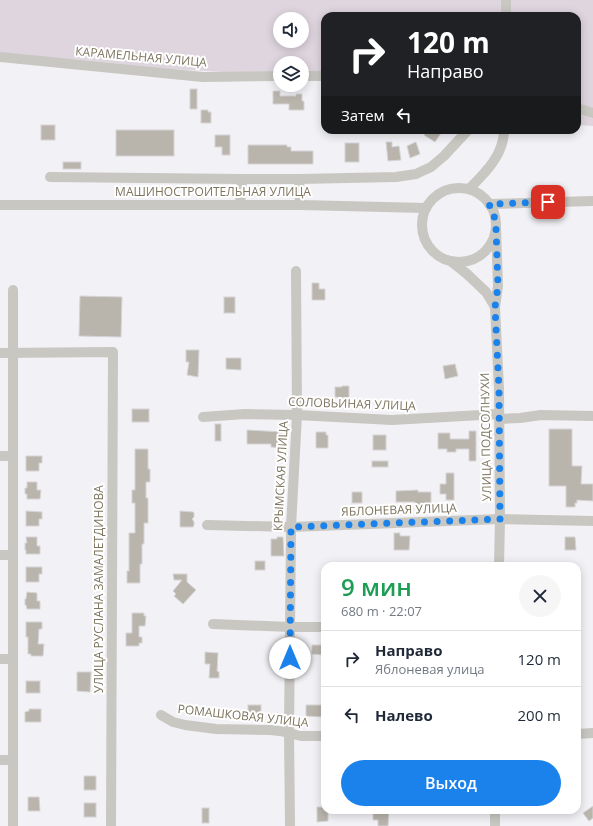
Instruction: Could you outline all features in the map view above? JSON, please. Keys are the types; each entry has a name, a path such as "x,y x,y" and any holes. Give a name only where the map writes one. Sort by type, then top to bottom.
{"street":[{"path":"506,0 506,12"},
{"name":"КАРАМЕЛЬНАЯ УЛИЦА","path":"0,57 203,77 273,76"},
{"path":"309,76 321,76"},
{"path":"581,109 593,113"},
{"path":"50,177 299,179 396,177 416,174 431,167 444,156 464,134"},
{"path":"469,189 492,163 501,146 504,134"},
{"path":"240,205 242,179"},
{"path":"299,179 300,205"},
{"path":"452,262 465,262 476,258 486,250 493,240 496,228 494,215 489,204 480,195 469,189 456,188 444,191 433,198 426,208 422,219 422,231 425,242 432,251 441,258 452,262 467,274 486,292 495,307"},
{"path":"489,204 593,201"},
{"name":"МАШИНОСТРОИТЕЛЬНАЯ УЛИЦА","path":"0,205 300,205 426,208"},
{"name":"УЛИЦА ПОДСОЛНУХИ","path":"496,228 498,286 495,307 499,389 499,562"},
{"name":"КРЫМСКАЯ УЛИЦА","path":"290,826 289,733 291,527 297,415 296,271"},
{"path":"12,826 13,290"},
{"name":"УЛИЦА РУСЛАНА ЗАМАЛЕТДИНОВА","path":"13,353 113,352 111,826"},
{"path":"0,353 13,353"},
{"name":"СОЛОВЬИНАЯ УЛИЦА","path":"203,416 246,414 297,415 392,420 499,417 520,418 541,415 593,416"},
{"path":"0,456 13,456"},
{"name":"ЯБЛОНЕВАЯ УЛИЦА","path":"207,525 291,527 500,519 593,521"},
{"path":"0,555 13,555"},
{"path":"213,624 321,627"},
{"path":"0,659 13,659"},
{"name":"РОМАШКОВАЯ УЛИЦА","path":"161,715 173,722 185,725 216,729 270,730 301,736 321,736"},
{"path":"581,734 593,734"},
{"path":"0,760 12,760"},
{"path":"495,814 495,826"}],"shaded area":[{"path":"0,0 593,0 593,126 581,125 581,12 321,12 321,75 309,73 309,56 273,56 273,71 226,72 169,69 84,60 0,54"}],"building":[{"path":"190,89 197,89 197,109 190,109"},
{"path":"273,92 280,92 280,96 296,96 296,94 302,94 304,110 289,110 289,104 273,104"},
{"path":"201,110 208,110 208,112 211,112 211,123 201,123"},
{"path":"41,125 55,125 55,140 41,140"},
{"path":"116,130 174,130 174,156 116,156"},
{"path":"425,134 440,134 435,142 424,135"},
{"path":"215,135 230,135 230,155 222,155 222,147 215,147"},
{"path":"386,142 392,142 392,147 399,146 401,160 388,161"},
{"path":"416,142 420,154 410,158 407,146"},
{"path":"345,143 359,143 359,162 345,162"},
{"path":"248,145 287,145 287,147 291,147 291,151 313,151 313,164 248,164"},
{"path":"63,162 81,162 81,169 63,169"},
{"path":"312,283 319,283 319,289 325,289 325,300 312,300"},
{"path":"80,296 122,297 121,337 79,336"},
{"path":"224,297 235,297 235,313 224,313"},
{"path":"186,350 199,350 198,377 187,375 189,362 186,362"},
{"path":"226,358 241,358 241,370 226,369"},
{"path":"455,364 458,376 445,379 443,366"},
{"path":"349,386 349,398 335,397 335,387"},
{"path":"132,409 149,409 149,422 132,422"},
{"path":"215,424 221,424 221,441 215,441"},
{"path":"549,429 572,429 572,466 582,466 581,484 593,484 593,501 577,500 575,507 566,507 566,486 549,486"},
{"path":"247,430 283,432 283,448 271,447 271,444 247,444"},
{"path":"469,431 476,431 476,461 469,461 469,449 456,449 456,452 447,452 447,449 438,449 438,433 450,433 450,439 469,439"},
{"path":"316,432 326,432 326,435 328,435 328,448 316,448"},
{"path":"373,435 386,435 386,450 373,450"},
{"path":"135,449 148,449 148,469 150,469 150,482 146,482 146,498 148,498 148,523 144,523 144,544 142,544 140,583 127,583 127,571 129,571 129,533 135,533 135,503 132,503 132,490 135,490"},
{"path":"26,456 42,456 42,463 39,463 39,471 26,471"},
{"path":"372,461 388,461 388,467 372,467"},
{"path":"446,473 454,473 454,500 446,500 446,494 440,494 440,484 446,484"},
{"path":"27,482 37,482 37,490 41,490 40,499 27,499 25,488 27,488"},
{"path":"418,490 418,492 431,492 431,509 415,509 415,502 396,502 396,491"},
{"path":"352,492 362,492 362,503 352,503"},
{"path":"26,511 42,512 42,519 39,519 39,526 26,526"},
{"path":"180,511 194,513 194,517 192,519 194,522 193,527 180,527"},
{"path":"394,533 400,533 400,536 410,536 409,550 394,550"},
{"path":"26,537 37,537 37,546 40,546 40,554 26,554"},
{"path":"277,537 283,537 284,556 271,556 271,539 277,539"},
{"path":"565,537 575,537 576,550 565,550"},
{"path":"255,561 265,561 265,570 255,570"},
{"path":"26,567 42,567 42,574 39,574 39,582 26,582"},
{"path":"173,574 187,574 187,582 196,590 183,604 174,596 176,594 173,591 182,580 174,580"},
{"path":"27,592 37,593 37,601 40,601 40,609 27,609 25,599"},
{"path":"132,613 144,613 144,616 146,616 145,626 139,626 139,637 142,637 142,643 139,643 139,646 126,646 126,633 132,633"},
{"path":"26,622 42,622 42,629 39,629 38,644 44,644 43,656 31,656 31,654 28,654"},
{"path":"312,645 321,645 321,655 312,654"},
{"path":"205,652 218,653 217,671 219,672 219,678 209,678 210,664 205,664"},
{"path":"77,672 91,672 90,692 77,691"},
{"path":"26,681 40,681 40,693 26,693"},
{"path":"248,705 261,705 261,716 248,716"},
{"path":"306,705 321,705 321,717 306,716"},
{"path":"29,709 41,709 41,722 25,722 25,712 29,711"},
{"path":"84,776 96,776 96,790 84,790"},
{"path":"28,797 39,797 40,811 28,811"},
{"path":"84,803 96,803 96,817 84,817"},
{"path":"593,806 593,818 589,821 583,813"},
{"path":"317,807 321,807 321,814 328,814 328,821 317,822"},
{"path":"202,808 209,808 209,823 202,823"},
{"path":"373,814 389,814 388,826 378,826 378,820 373,820"}],"route":[{"path":"290,658 291,527 500,519 499,389 495,307 498,286 496,228 494,215 489,204 548,202"}]}
